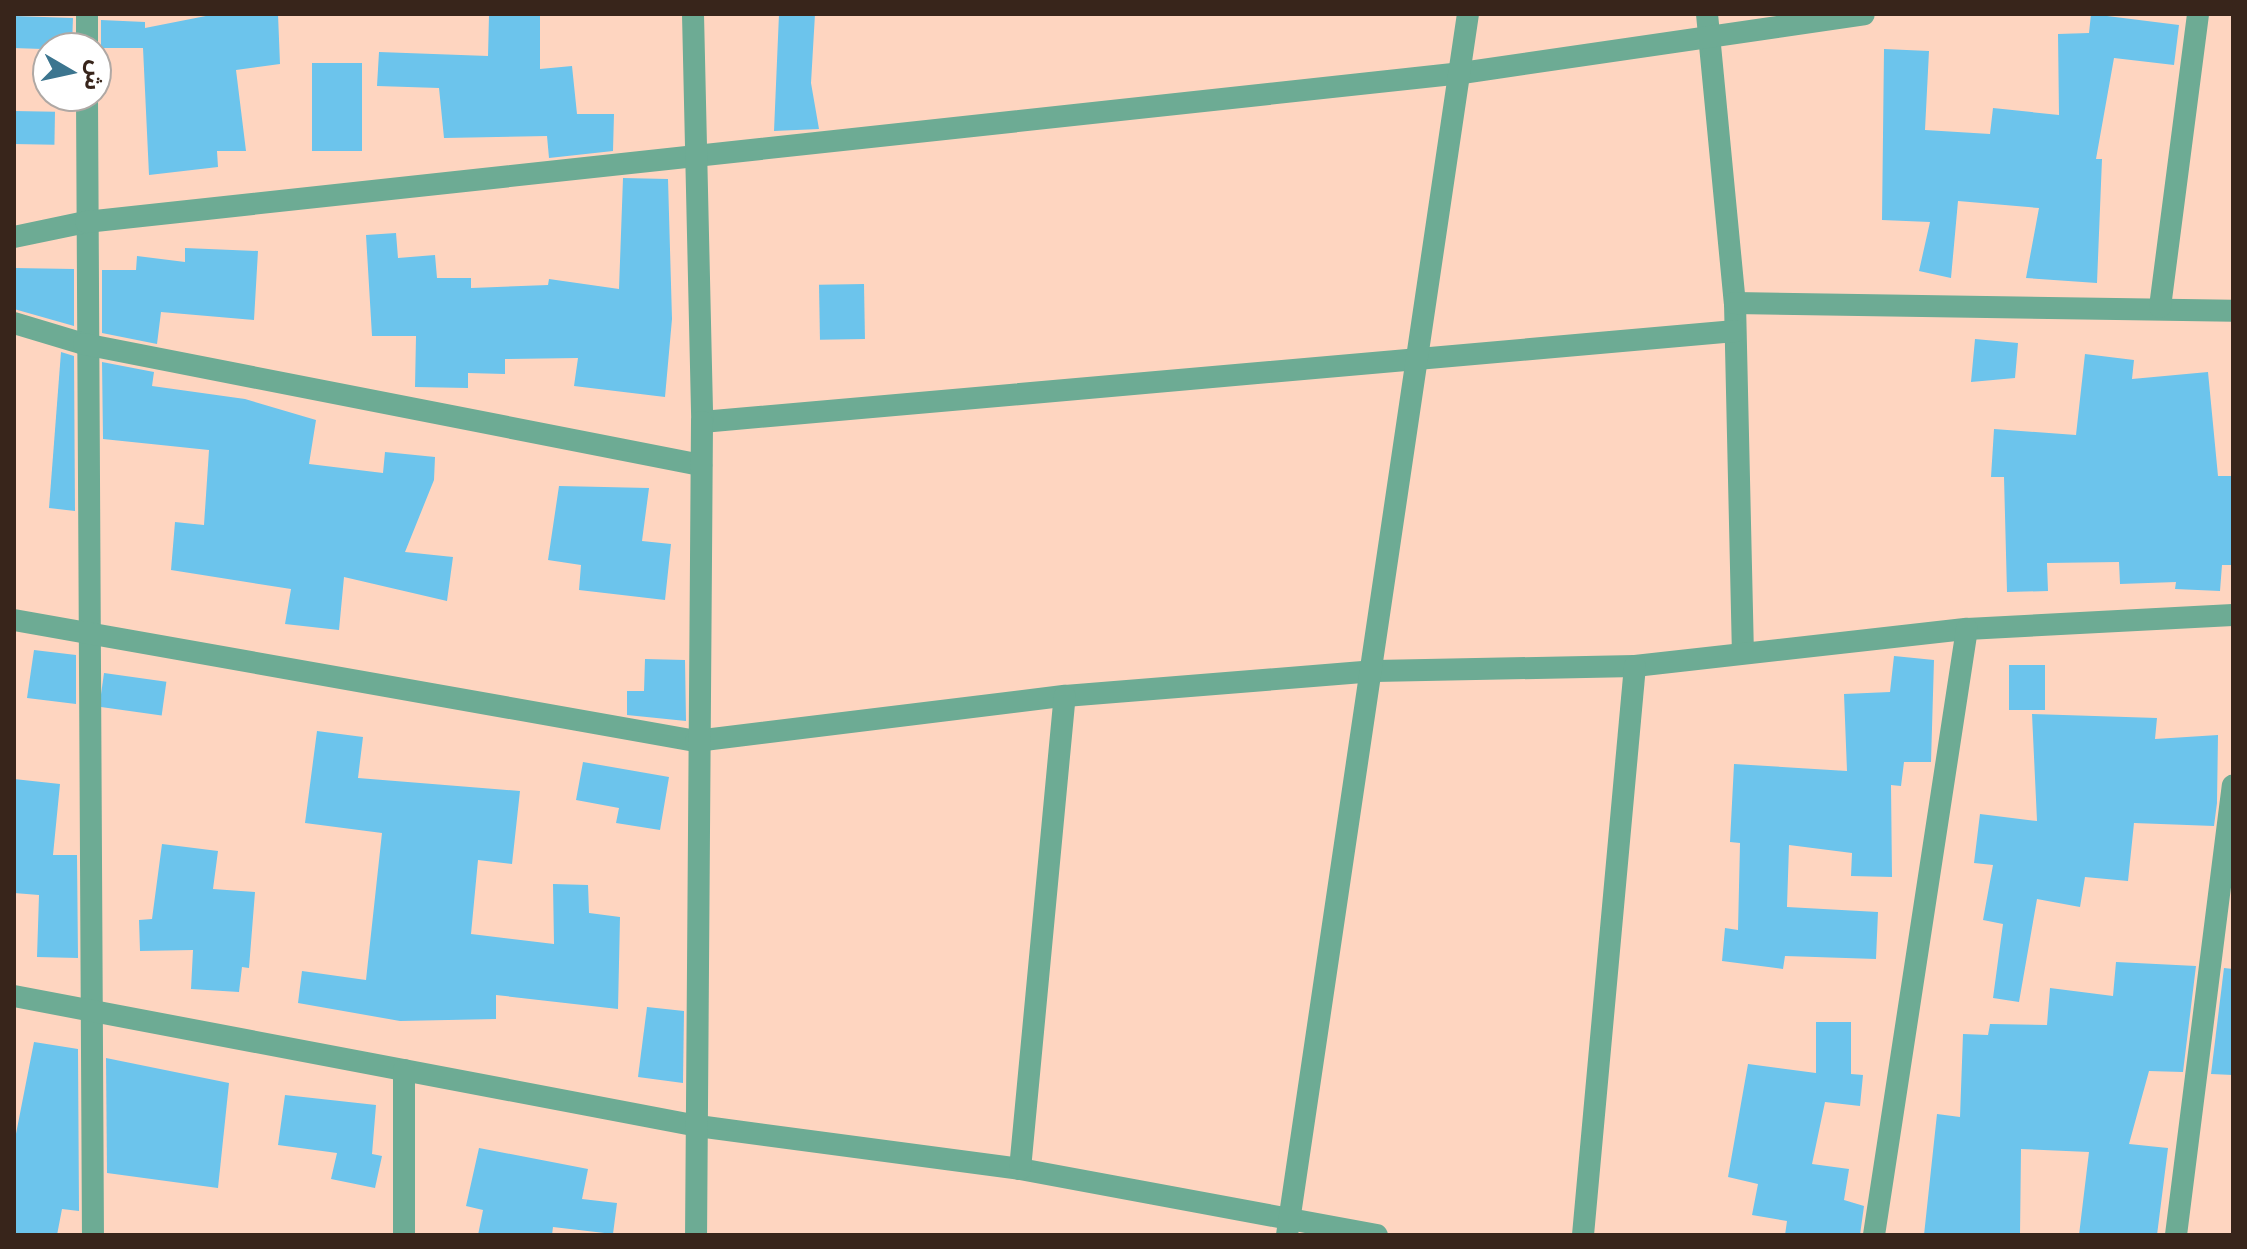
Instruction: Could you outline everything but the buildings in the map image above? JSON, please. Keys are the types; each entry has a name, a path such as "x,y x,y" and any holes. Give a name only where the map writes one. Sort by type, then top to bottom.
{"street":[{"path":"693,14 702,422 696,741 696,1235"},
{"path":"1288,1227 1375,671 1468,14"},
{"path":"1707,14 1704,40 1735,303 1743,651"},
{"path":"14,237 86,222 1462,73 1704,40 1864,14"},
{"path":"2160,307 2198,14"},
{"path":"87,112 84,344 90,635 93,1235"},
{"path":"1735,303 2160,307 2233,311"},
{"path":"14,323 84,344 701,465"},
{"path":"702,422 1417,364 1735,331"},
{"path":"14,620 696,741 1065,696 1375,671 1635,666 1743,651 1967,629 2233,615"},
{"path":"1874,1235 1967,629"},
{"path":"1583,1235 1635,666"},
{"path":"1020,1169 1065,696"},
{"path":"2176,1235 2233,786"},
{"path":"14,996 698,1126 1020,1169 1288,1227 1377,1235"},
{"path":"404,1070 404,1235"}]}
